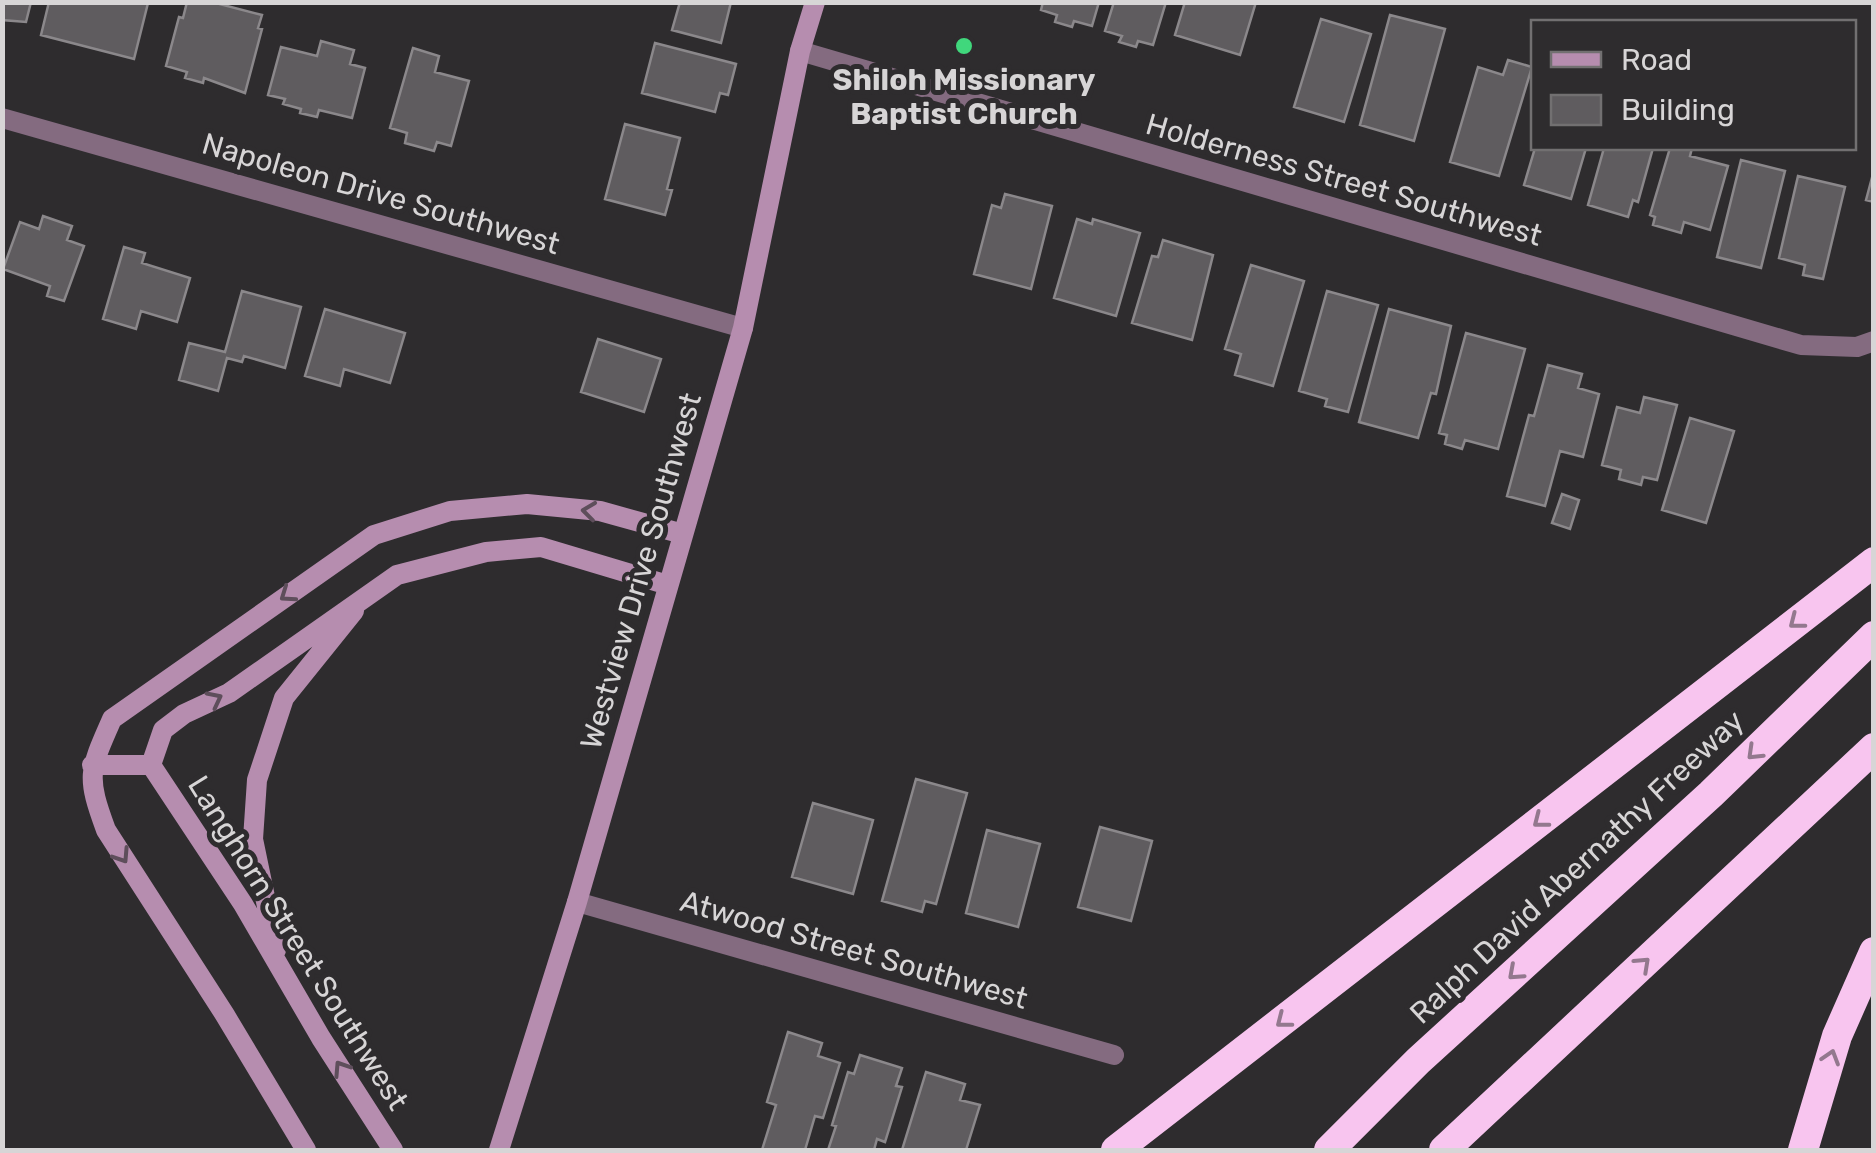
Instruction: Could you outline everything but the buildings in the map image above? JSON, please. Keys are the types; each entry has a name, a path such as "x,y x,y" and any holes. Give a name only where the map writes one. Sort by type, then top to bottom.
{"highway":[{"path":"1116,1150 1874,562"},
{"name":"Ralph David Abernathy Freeway","path":"1328,1150 1418,1061 1711,794 1874,636"},
{"path":"1444,1150 1874,748"},
{"path":"1803,1150 1837,1036 1874,952"}],"street":[{"name":"Westview Drive Southwest","path":"501,1144 577,902 743,328 800,51 815,2"},
{"name":"Holderness Street Southwest","path":"800,51 1801,345 1857,347 1874,340"},
{"name":"Napoleon Drive Southwest","path":"2,118 743,328"},
{"path":"306,1150 106,830 94,796 92,765 112,720 374,534 450,511 526,504 600,511 684,534"},
{"name":"Langhorn Street Southwest","path":"393,1150 152,764 163,730 184,714 229,693 397,575 486,552 540,548 668,585"},
{"path":"280,967 252,839 257,780 284,698 363,599"},
{"path":"92,765 152,764"},
{"name":"Atwood Street Southwest","path":"577,902 1114,1055"}],"place":[{"name":"Shiloh Missionary Baptist Church","path":"964,46"}]}
